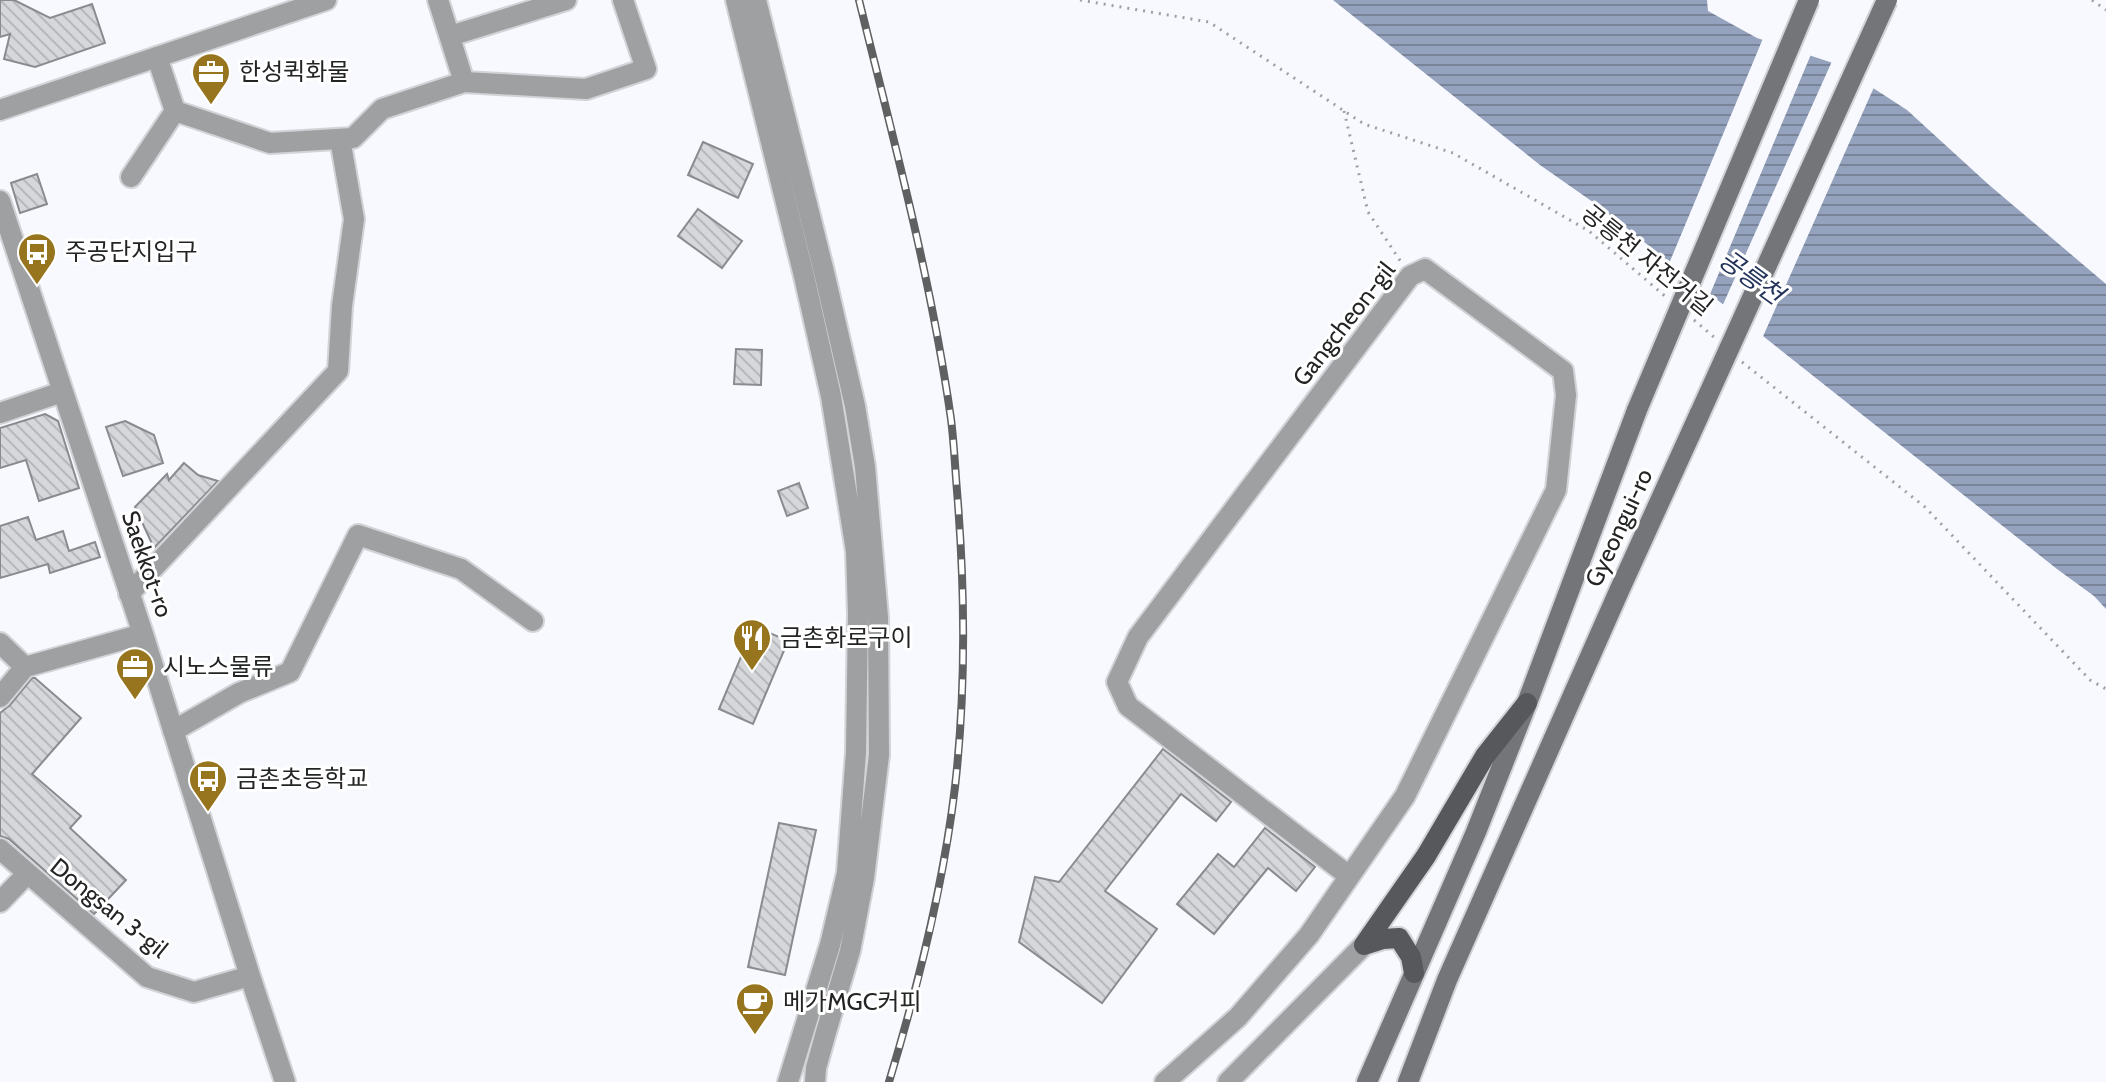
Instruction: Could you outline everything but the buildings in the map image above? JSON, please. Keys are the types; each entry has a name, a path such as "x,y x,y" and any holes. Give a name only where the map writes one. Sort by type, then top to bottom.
{"main road":[{"name":"Gyeongui-ro","path":"1367,1082 1476,832 1637,410 1809,0"},
{"name":"Gyeongui-ro","path":"1408,1082 1453,966 1619,591 1887,0"},
{"path":"1364,945 1426,856 1485,756 1527,703"},
{"path":"1364,945 1399,938 1411,957 1414,973"}],"street":[{"path":"0,110 326,0"},
{"path":"438,0 464,82"},
{"path":"450,36 566,0"},
{"path":"175,111 270,143 353,138 382,109 464,82 586,89 646,69 623,0"},
{"path":"736,0 831,396 856,551 856,752 847,873 830,945 788,1082"},
{"path":"756,0 855,406 865,467 878,617 879,755 864,878 850,951 815,1082"},
{"path":"157,57 175,111"},
{"path":"131,177 175,111"},
{"path":"129,594 338,371 342,306 354,219 340,139"},
{"name":"Saekkot-ro","path":"0,201 143,634 285,1082"},
{"name":"Gangcheon-gil","path":"1165,1082 1238,1017 1309,935 1405,796 1556,490 1566,395 1563,371 1425,269 1410,276 1138,637 1117,682 1128,706 1349,876"},
{"path":"0,413 62,392"},
{"path":"173,731 239,693 290,672 358,535 461,569 533,621"},
{"path":"0,697 25,667 143,634"},
{"path":"0,643 25,667"},
{"name":"Dongsan 3-gil","path":"0,849 147,977 194,992 250,976"},
{"name":"Dongsan 3-gil","path":"0,902 27,874"},
{"path":"1228,1082 1364,945"}],"path":[{"name":"공릉천 자전거길","path":"1080,0 1209,22 1364,124 1453,153 1589,231 1669,299"},
{"path":"2092,0 2106,10"},
{"path":"1344,111 1368,212 1410,276"},
{"name":"공릉천 자전거길","path":"1692,319 1715,339"},
{"path":"1738,358 1925,507 2090,680 2106,689"}],"water":[{"name":"공릉천","path":"1333,0 1707,0 1708,11 1757,38 1836,64 1907,110 2106,284 2106,609 2094,596"}],"pier":[{"path":"1764,36 1812,52 1708,299 1668,266"},
{"path":"1833,59 1875,85 1761,341 1721,309"}],"railway":[{"path":"859,0 910,208 943,366 954,446 963,602 961,714 950,825 928,936 889,1082"}],"place":[{"name":"한성퀵화물","path":"211,106"},
{"name":"주공단지입구","path":"37,286"},
{"name":"금촌화로구이","path":"752,672"},
{"name":"시노스물류","path":"135,701"},
{"name":"금촌초등학교","path":"208,813"},
{"name":"메가MGC커피","path":"755,1036"}]}
